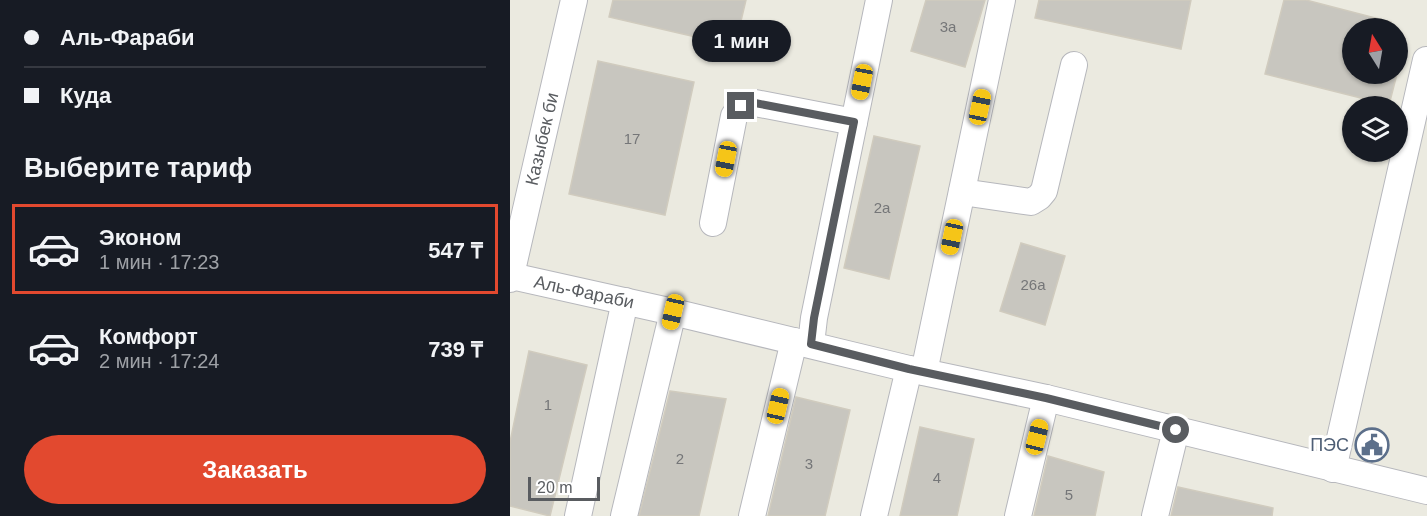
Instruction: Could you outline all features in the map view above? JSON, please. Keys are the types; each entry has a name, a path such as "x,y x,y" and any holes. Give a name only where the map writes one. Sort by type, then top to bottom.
{"street":[{"name":"Казыбек би","path":"510,278 574,0"},
{"path":"752,516 802,342 814,318 879,0"},
{"path":"874,516 917,370 962,192 1002,0"},
{"path":"1334,469 1426,60"},
{"path":"962,192 1031,202 1039,197 1044,191 1074,65"},
{"path":"713,223 734,116 741,106 755,103 854,122"},
{"name":"Аль-Фараби","path":"510,278 625,301 1046,398 1427,491"},
{"path":"578,516 625,301"},
{"path":"624,516 673,312"},
{"path":"1018,516 1046,398"},
{"path":"1155,516 1176,430"}],"building":[{"path":"613,0 746,0 735,46 609,17"},
{"path":"926,0 985,0 965,67 911,51"},
{"path":"1039,0 1191,0 1181,49 1035,18"},
{"path":"1284,0 1306,0 1376,18 1342,18 1342,84 1394,84 1391,96 1353,96 1265,74"},
{"path":"598,61 694,82 665,215 569,194"},
{"path":"874,136 920,146 889,279 844,268"},
{"path":"1021,243 1065,256 1045,325 1000,311"},
{"path":"529,351 587,365 550,516 510,506 510,442"},
{"path":"670,391 726,399 699,516 639,516"},
{"path":"796,397 850,410 825,516 768,516"},
{"path":"920,427 974,439 957,516 900,516"},
{"path":"1048,456 1104,472 1095,516 1034,516"},
{"path":"1178,487 1273,508 1272,516 1171,516"}],"place":[{"name":"ПЭС","path":"1372,445"}],"route":[{"path":"741,106 755,103 854,122 814,318 811,344 909,369 1046,398 1176,430"}]}
